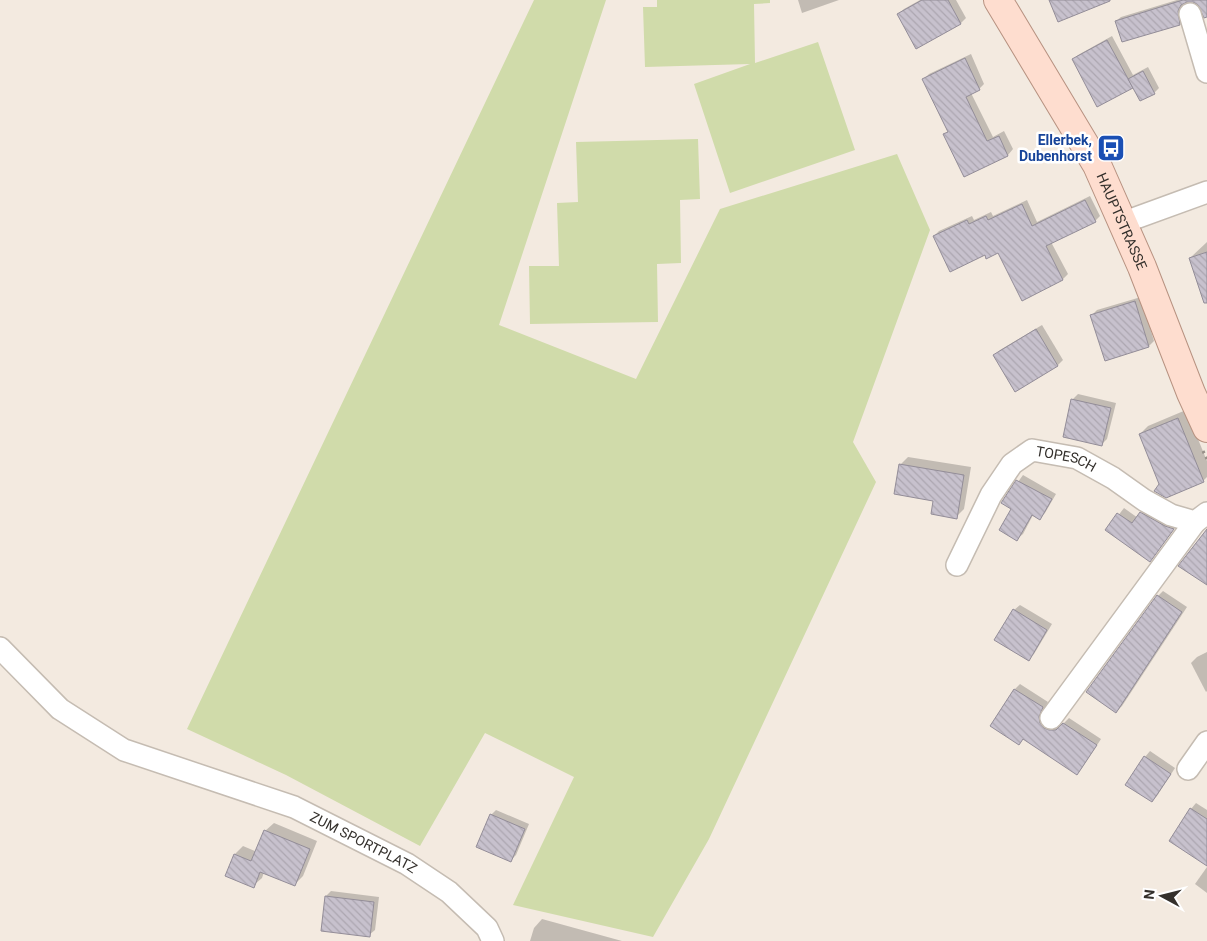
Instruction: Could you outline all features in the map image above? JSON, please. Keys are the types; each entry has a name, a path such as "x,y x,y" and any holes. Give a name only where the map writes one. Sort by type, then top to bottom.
{"main road":[{"name":"HAUPTSTRASSE","path":"998,0 1097,165 1142,267 1191,393 1207,428"}],"street":[{"path":"1190,14 1207,72"},
{"path":"1122,224 1207,192"},
{"name":"TOPESCH","path":"957,565 991,495 1012,464 1032,450 1077,458 1113,478 1144,500 1171,515 1201,518"},
{"name":"TOPESCH","path":"1051,718 1201,518"},
{"name":"ZUM SPORTPLATZ","path":"0,648 60,709 124,750 294,807 407,864 449,892 487,928 493,941"},
{"path":"1188,770 1207,742"}],"green space":[{"path":"534,0 606,0 499,325 636,379 720,209 897,154 930,230 853,442 876,482 709,839 653,937 513,905 574,777 485,733 420,846 286,775 187,729"},
{"path":"657,0 770,0 770,3 754,4 755,63 818,42 855,150 730,193 694,84 750,64 645,67 643,7 657,7"},
{"path":"698,139 700,199 680,200 681,263 657,264 658,322 530,324 529,266 559,266 557,203 578,202 576,142"}],"building":[{"path":"922,0 948,0 961,24 916,49 897,14"},
{"path":"1049,0 1110,0 1110,1 1058,22"},
{"path":"1183,0 1207,0 1207,17 1204,18 1198,5 1193,2 1187,2 1181,5 1178,11 1180,25 1122,42 1115,21"},
{"path":"1107,40 1133,88 1097,107 1072,59"},
{"path":"965,58 980,90 966,97 987,141 999,136 1008,156 964,177 943,134 948,132 922,79"},
{"path":"1143,71 1155,94 1140,101 1128,79"},
{"path":"1085,200 1096,222 1046,246 1063,280 1022,301 998,253 986,259 985,255 950,272 933,236 967,220 969,224 986,216 988,220 1022,204 1032,226"},
{"path":"1207,252 1207,303 1204,303 1189,258"},
{"path":"1135,301 1149,347 1105,361 1090,315"},
{"path":"1036,329 1058,366 1015,392 993,355"},
{"path":"1071,399 1111,408 1102,446 1063,437"},
{"path":"1178,418 1204,482 1166,498 1154,491 1159,484 1139,434"},
{"path":"899,464 964,475 957,519 931,514 933,501 894,494"},
{"path":"1016,480 1052,499 1040,520 1032,515 1017,541 999,530 1011,509 1001,503"},
{"path":"1140,512 1174,529 1150,562 1105,530 1117,513 1132,523"},
{"path":"1207,529 1207,585 1178,566"},
{"path":"1157,595 1182,612 1116,713 1086,692"},
{"path":"1013,609 1047,630 1029,661 994,640"},
{"path":"1014,689 1043,707 1039,717 1040,723 1044,728 1056,730 1063,723 1097,745 1077,775 1023,739 1019,745 990,726"},
{"path":"1144,756 1171,774 1152,802 1125,785"},
{"path":"1190,808 1207,819 1207,866 1169,841"},
{"path":"490,814 525,829 511,862 476,847"},
{"path":"264,830 310,849 295,886 260,872 254,888 225,876 234,854 251,861"},
{"path":"325,896 374,902 370,937 321,931"}],"place":[{"name":"Ellerbek, Dubenhorst","path":"1111,148"}]}
